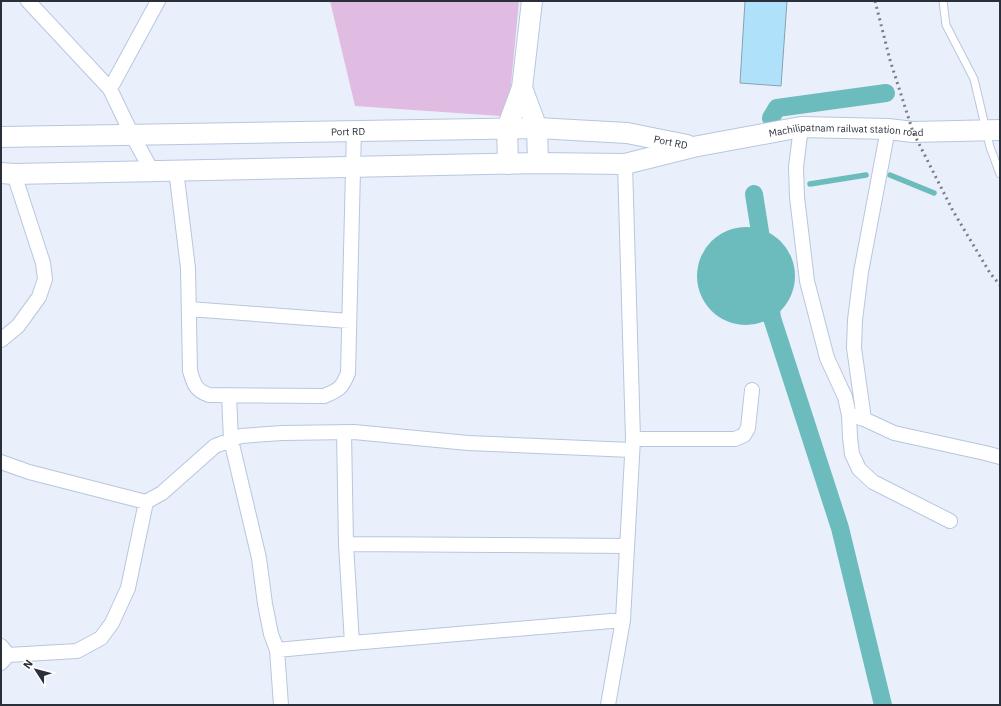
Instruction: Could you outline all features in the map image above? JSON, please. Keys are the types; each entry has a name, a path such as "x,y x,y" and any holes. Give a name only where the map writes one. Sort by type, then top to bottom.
{"main road":[{"path":"508,164 507,128 522,88 532,1"},
{"path":"522,88 537,128 538,163"},
{"name":"Machilipatnam railwat station road","path":"8,174 538,163 626,164 693,147 801,127 888,129 913,132 993,130"},
{"name":"Port RD","path":"1,137 537,128 627,133 693,147"}],"street":[{"path":"28,1 110,89 132,135 152,171"},
{"path":"110,89 158,1"},
{"path":"801,127 796,167 797,197 807,281 827,358 845,397 849,415 852,454 859,469 873,482 950,521"},
{"path":"864,419 854,348 855,320 861,272 888,129"},
{"path":"176,170 188,268 190,370 194,383 200,392 208,395 324,396 336,391 344,383 348,373 354,130"},
{"path":"608,705 623,620 632,444 626,164"},
{"path":"1,340 18,326 39,297 45,279 44,262 8,174"},
{"path":"189,309 349,321"},
{"path":"1,462 29,472 146,502 162,493 215,446 241,436 282,433 354,432 468,443 632,444 735,439 744,435 748,428 752,390"},
{"path":"229,395 231,440 259,558 270,634 277,650 281,705"},
{"path":"849,415 864,419 894,433 1000,457"},
{"path":"344,432 346,544 352,643"},
{"path":"3,655 76,651 101,638 112,623 128,588 146,502"},
{"path":"346,544 627,546"},
{"path":"277,650 623,620"}],"lane":[{"path":"943,1 946,25 974,79 993,130 990,147 1000,174"}],"shaded area":[{"path":"330,1 519,1 510,95 500,116 355,106"}],"water":[{"path":"746,227 765,231 781,241 791,257 795,276 791,295 781,311 765,321 746,325 727,321 711,311 701,295 697,276 701,257 711,241 727,231"}],"building":[{"path":"745,1 787,1 781,86 740,83"}],"waterway":[{"path":"771,118 777,108 886,93"},
{"path":"810,184 866,175"},
{"path":"890,175 934,193"},
{"path":"754,194 763,251"},
{"path":"769,294 772,318 840,528 883,705"}],"railway":[{"path":"875,1 890,60 913,132 953,211 990,273 1000,285"}]}
